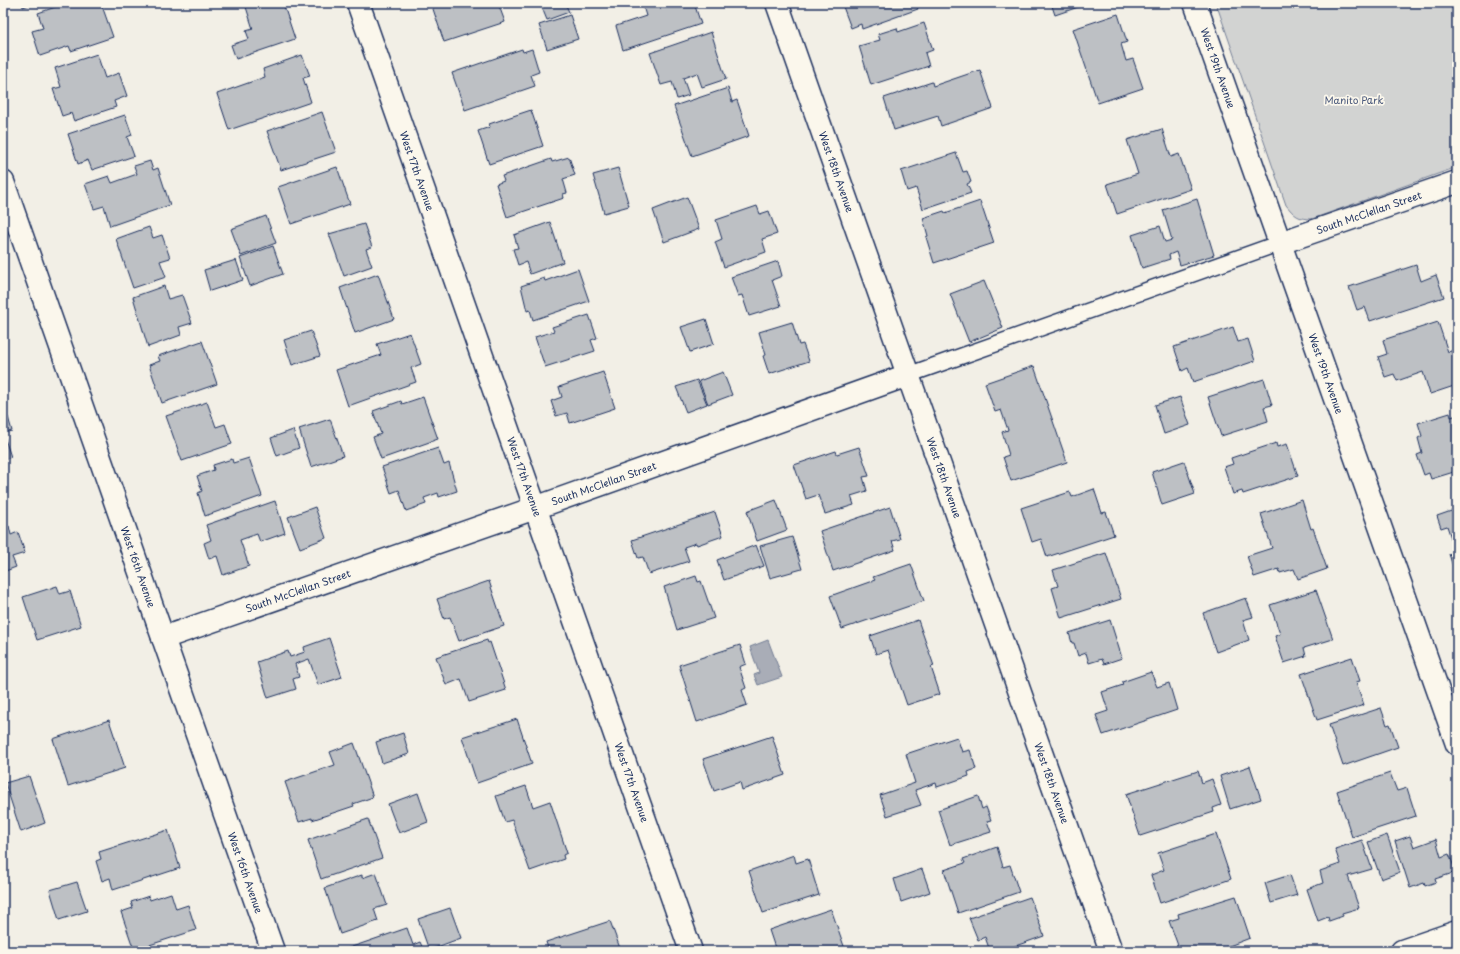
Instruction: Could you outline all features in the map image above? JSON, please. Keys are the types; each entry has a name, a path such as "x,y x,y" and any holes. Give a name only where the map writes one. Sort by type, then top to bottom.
{"street":[{"name":"West 17th Avenue","path":"358,3 692,951"},
{"name":"West 18th Avenue","path":"777,3 1111,951"},
{"name":"West 19th Avenue","path":"1195,3 1457,744"},
{"name":"West 16th Avenue","path":"3,182 273,951"},
{"name":"South McClellan Street","path":"1280,243 1457,182"},
{"name":"South McClellan Street","path":"163,638 535,508 908,375"},
{"path":"1402,951 1457,932"}],"lane":[{"path":"908,375 1280,243"}],"green space":[{"name":"Manito Park","path":"1216,3 1457,3 1457,167 1312,219 1297,216 1286,205"}],"shaded area":[{"path":"768,640 782,677 758,685 754,675 759,673 750,647"}],"building":[{"path":"22,3 35,3 23,7"},
{"path":"67,3 101,3 113,37 71,51 69,46 40,56 32,31 43,28 38,13"},
{"path":"257,3 283,3 295,39 236,59 231,45 249,39 246,31 253,29 246,7"},
{"path":"431,3 498,3 505,22 444,42"},
{"path":"540,3 565,3 569,12 547,20"},
{"path":"642,3 694,3 701,24 623,50 616,26 646,16"},
{"path":"916,3 918,9 862,29 861,24 851,28 842,4"},
{"path":"1051,3 1090,3 1055,15"},
{"path":"1118,14 1127,42 1121,44 1126,61 1133,59 1143,88 1098,103 1073,29"},
{"path":"570,15 578,39 547,49 539,25"},
{"path":"924,23 933,50 925,53 929,66 871,85 859,46 880,40 878,34 897,28 898,32"},
{"path":"711,32 726,79 702,87 697,73 683,78 689,95 677,99 672,82 661,85 650,53"},
{"path":"522,49 523,52 532,49 539,72 531,75 535,86 465,110 452,73"},
{"path":"97,54 105,78 119,73 127,96 114,101 116,107 74,121 71,113 62,116 53,89 61,87 55,68"},
{"path":"302,55 310,76 303,78 311,102 229,130 217,94 265,77 263,69"},
{"path":"980,70 993,108 941,126 938,116 894,130 884,98 932,82 933,86"},
{"path":"728,88 732,102 737,100 749,136 692,156 674,106"},
{"path":"531,110 543,146 489,164 478,131 490,127 489,124"},
{"path":"322,112 336,152 281,170 267,131"},
{"path":"125,115 132,135 127,137 134,156 92,170 88,160 78,164 68,134"},
{"path":"1162,129 1171,157 1179,154 1191,189 1117,214 1107,184 1138,174 1127,140"},
{"path":"956,153 963,172 967,171 971,182 967,184 971,193 923,209 916,188 907,191 901,171"},
{"path":"569,157 575,175 563,179 567,193 563,194 564,198 507,217 496,184 504,181 502,176 551,159 552,162"},
{"path":"150,161 153,170 158,168 170,205 110,226 104,206 94,209 85,184 109,176 112,183 137,174 134,166"},
{"path":"337,167 350,204 291,224 278,187"},
{"path":"618,168 629,206 604,213 593,175"},
{"path":"687,197 699,229 664,242 653,210"},
{"path":"1197,199 1214,255 1180,265 1176,252 1169,255 1170,259 1142,268 1132,235 1160,226 1165,242 1172,240 1163,210"},
{"path":"980,201 994,243 934,263 926,237 928,236 923,218 944,211 945,213"},
{"path":"757,206 760,214 769,211 777,234 762,239 766,252 724,267 715,242 722,239 716,220"},
{"path":"266,216 276,243 241,256 231,229"},
{"path":"550,222 563,262 530,274 526,262 518,265 513,249 518,248 514,235"},
{"path":"364,224 372,247 366,249 372,266 344,276 329,234"},
{"path":"149,227 153,238 162,235 170,258 160,261 166,277 133,288 116,239"},
{"path":"273,246 283,274 250,286 240,258"},
{"path":"236,260 243,280 210,291 204,270"},
{"path":"778,261 782,276 772,280 781,306 749,316 742,295 738,296 731,277"},
{"path":"1416,265 1421,281 1436,275 1444,297 1370,321 1365,307 1357,310 1349,287"},
{"path":"578,269 589,301 533,320 530,310 527,311 521,286 544,278 545,281"},
{"path":"378,274 394,319 355,333 340,288"},
{"path":"984,281 1003,328 969,342 950,294"},
{"path":"164,286 168,299 182,295 192,323 179,327 181,335 148,347 133,297"},
{"path":"589,315 597,338 591,340 595,351 545,367 535,337 554,331 552,327"},
{"path":"706,319 714,344 690,352 681,327"},
{"path":"792,322 799,345 803,344 809,361 769,374 763,356 766,355 759,332"},
{"path":"1438,322 1448,352 1457,349 1457,385 1430,394 1423,372 1397,381 1394,374 1385,377 1378,357 1387,354 1383,340"},
{"path":"1233,327 1238,342 1248,339 1255,361 1193,382 1188,368 1182,371 1174,347"},
{"path":"311,331 320,356 292,365 284,340"},
{"path":"410,333 421,364 411,368 416,382 348,406 336,370 381,355 377,344"},
{"path":"202,341 217,384 162,403 149,365 160,361 158,356"},
{"path":"1034,366 1067,462 1011,481 1003,457 1009,455 1002,432 1008,430 1001,410 995,412 985,383"},
{"path":"603,372 615,408 570,423 567,413 556,416 551,401 562,397 559,387"},
{"path":"723,372 732,395 708,404 699,381"},
{"path":"1264,379 1272,405 1264,407 1268,421 1221,436 1208,397"},
{"path":"697,380 707,404 686,412 676,387"},
{"path":"423,397 438,439 381,459 373,437 381,434 373,411 401,401 402,404"},
{"path":"1180,397 1190,425 1164,434 1155,405"},
{"path":"207,402 216,427 225,424 232,444 182,461 166,416"},
{"path":"1450,413 1451,417 1457,415 1457,471 1431,479 1429,473 1424,475 1417,455 1422,453 1418,438 1422,436 1418,423"},
{"path":"8,417 12,431 3,433 3,419"},
{"path":"330,419 343,456 311,467 299,429"},
{"path":"293,430 299,448 277,456 271,438"},
{"path":"3,433 11,457 3,460"},
{"path":"1276,443 1277,447 1287,444 1298,476 1243,494 1242,491 1233,494 1224,467 1233,464 1231,458"},
{"path":"859,447 869,476 863,477 867,491 851,496 854,505 825,514 818,495 806,499 794,465 836,451 837,454"},
{"path":"438,448 444,465 449,463 457,491 439,497 438,493 424,498 426,504 406,511 399,490 391,493 382,467"},
{"path":"249,458 262,496 205,516 198,493 202,491 197,476 214,470 213,465 232,459 233,463"},
{"path":"1184,461 1195,494 1162,505 1152,472"},
{"path":"1094,489 1102,513 1106,512 1114,535 1047,557 1041,539 1032,542 1021,508 1070,492 1072,497"},
{"path":"3,494 6,504 3,505"},
{"path":"776,500 787,530 757,541 747,511"},
{"path":"1302,500 1311,529 1313,528 1327,569 1298,579 1294,569 1280,573 1279,569 1254,577 1247,556 1272,548 1261,514"},
{"path":"275,501 285,533 260,542 257,534 240,540 249,566 223,575 217,556 209,559 204,543 211,540 206,525"},
{"path":"315,507 326,538 300,548 288,517"},
{"path":"890,507 900,539 892,541 895,550 833,571 820,531"},
{"path":"1457,509 1457,545 1454,547 1447,526 1441,528 1437,516"},
{"path":"715,512 723,536 697,545 696,543 684,547 689,561 649,574 643,557 638,558 632,540"},
{"path":"9,526 11,535 18,532 25,553 12,557 16,567 3,572 3,528"},
{"path":"792,537 802,569 770,578 760,546"},
{"path":"756,545 764,566 724,580 717,560"},
{"path":"1457,551 1457,579 1449,554"},
{"path":"1106,553 1121,599 1061,618 1052,588 1058,586 1053,570"},
{"path":"911,564 924,601 842,629 830,596 875,580 873,577"},
{"path":"696,576 698,582 701,581 714,618 677,630 664,587"},
{"path":"489,581 504,626 459,641 450,617 444,619 437,599"},
{"path":"57,586 60,594 70,591 81,626 37,640 23,597"},
{"path":"1316,590 1333,639 1304,648 1306,656 1284,663 1275,636 1280,634 1270,605"},
{"path":"1246,598 1253,617 1243,620 1249,640 1216,652 1203,613"},
{"path":"918,620 934,666 931,667 940,694 907,705 888,650 876,654 870,636"},
{"path":"1110,620 1122,658 1104,664 1102,659 1089,663 1086,653 1078,656 1069,633"},
{"path":"329,638 342,677 318,685 309,659 295,664 299,677 293,679 296,689 268,698 257,662 288,651 290,657 305,652 304,647"},
{"path":"487,640 488,643 490,642 506,690 469,702 461,679 446,685 436,657"},
{"path":"740,645 746,664 739,667 746,688 742,690 747,705 697,722 679,665"},
{"path":"1352,657 1360,681 1356,682 1364,705 1317,720 1301,674"},
{"path":"1151,672 1157,687 1169,683 1177,710 1103,735 1096,715 1108,711 1102,692 1123,685 1122,682"},
{"path":"1381,708 1387,725 1390,724 1398,747 1343,766 1329,725"},
{"path":"517,719 532,764 477,783 462,737"},
{"path":"109,720 125,768 68,786 53,739"},
{"path":"403,733 409,754 382,763 376,742"},
{"path":"772,736 785,775 742,790 740,782 714,791 703,759"},
{"path":"957,737 962,752 970,750 976,769 968,772 969,776 937,787 936,783 915,790 921,805 887,816 880,795 915,783 906,754"},
{"path":"354,743 373,797 353,804 354,806 312,820 312,818 299,822 285,782 335,765 330,752"},
{"path":"1250,766 1261,799 1230,809 1220,776"},
{"path":"1198,771 1202,783 1212,779 1221,805 1213,808 1214,812 1140,836 1126,794"},
{"path":"1390,773 1397,791 1407,788 1416,816 1352,837 1337,791"},
{"path":"29,776 45,823 21,832 5,783"},
{"path":"526,786 533,807 550,801 567,853 563,855 564,859 530,871 512,820 505,822 496,796"},
{"path":"418,793 428,822 399,833 388,804"},
{"path":"978,796 982,809 986,807 991,820 987,821 991,832 950,845 938,810"},
{"path":"368,819 382,858 321,879 308,840"},
{"path":"168,830 180,868 113,890 110,878 102,881 96,861 101,859 99,852"},
{"path":"1216,834 1231,879 1160,903 1151,875 1164,870 1158,853"},
{"path":"1387,835 1400,872 1381,879 1368,842"},
{"path":"1410,836 1414,847 1436,839 1441,857 1449,854 1456,872 1435,879 1436,882 1425,886 1424,883 1410,888 1395,841"},
{"path":"1362,840 1372,869 1348,876 1359,908 1342,913 1343,916 1329,921 1328,917 1318,921 1307,889 1323,883 1320,871 1340,864 1335,849"},
{"path":"997,847 1003,867 1010,865 1019,892 958,913 944,870 965,863 963,859"},
{"path":"794,855 796,863 808,859 819,895 763,913 749,871"},
{"path":"922,869 930,892 901,902 894,879"},
{"path":"376,873 387,905 374,909 378,921 340,934 325,888 362,875 362,878"},
{"path":"1290,875 1297,895 1271,903 1265,883"},
{"path":"77,882 87,911 59,920 50,890"},
{"path":"171,893 176,909 188,905 196,930 134,950 121,912 133,908 131,902 149,896 150,900"},
{"path":"1236,896 1250,938 1216,951 1180,951 1169,921 1179,918 1178,914"},
{"path":"1030,897 1044,936 1001,951 990,951 985,937 978,940 969,918"},
{"path":"450,908 461,938 429,950 418,919"},
{"path":"831,909 845,949 840,951 776,951 769,930"},
{"path":"610,921 621,951 549,951 546,942"},
{"path":"407,928 413,945 420,942 424,951 347,951 346,949"},
{"path":"199,946 201,951 184,951"}]}
